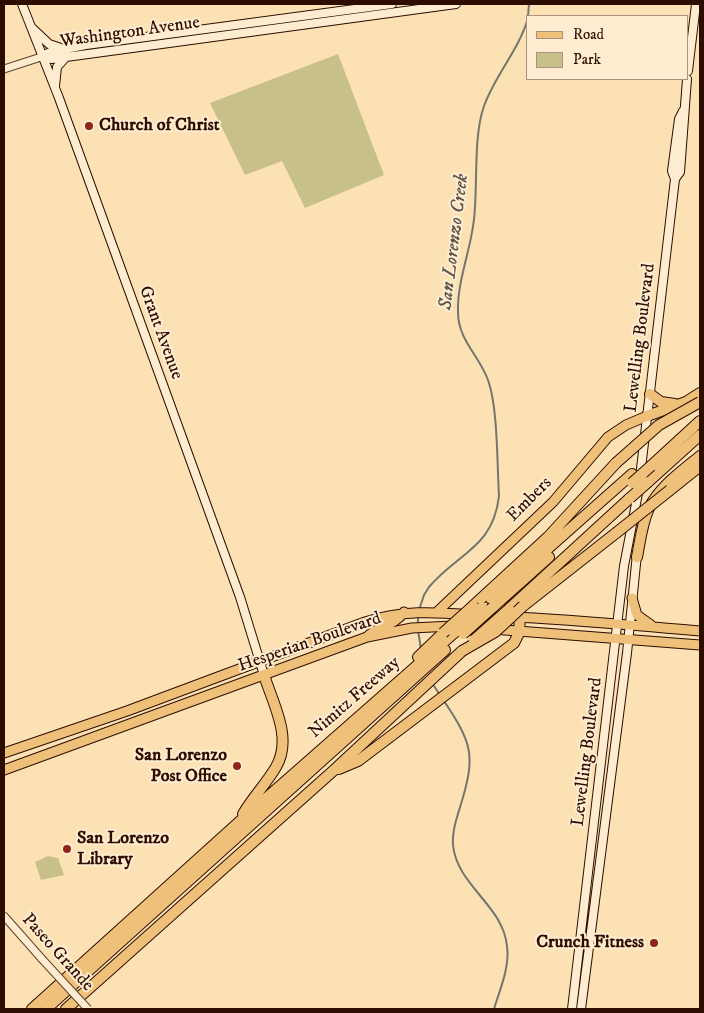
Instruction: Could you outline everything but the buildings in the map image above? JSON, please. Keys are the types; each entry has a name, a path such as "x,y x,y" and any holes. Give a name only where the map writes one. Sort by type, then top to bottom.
{"highway":[{"path":"648,416 679,404 700,393"},
{"path":"650,394 661,402 679,404"},
{"path":"483,607 616,463 654,428 700,402"},
{"path":"46,1009 412,670 651,461 700,412"},
{"path":"651,461 700,422"},
{"name":"Nimitz Freeway","path":"66,1009 333,772 421,688 634,499 648,482 700,435"},
{"path":"637,557 648,510 667,483 700,456"},
{"path":"462,651 495,632 523,606 700,466"},
{"path":"333,772 358,761 514,642 519,632 520,616"},
{"path":"412,670 433,652"},
{"name":"Nimitz Freeway","path":"32,1009 238,823 412,670"},
{"path":"238,823 281,756 282,729 264,675"}],"main road":[{"name":"Grant Avenue","path":"22,4 41,57 55,88 240,597 261,660 264,675"},
{"name":"Washington Avenue","path":"41,57 52,59 66,53 392,4"},
{"name":"Washington Avenue","path":"66,53 456,4"},
{"path":"689,63 696,4"},
{"path":"30,26 49,44 66,53 57,67 55,88"},
{"name":"Lewelling Boulevard","path":"572,1009 626,557 648,416 675,179 672,171 687,80"},
{"name":"Embers","path":"438,611 553,502 608,437 626,425 648,416"},
{"name":"Lewelling Boulevard","path":"581,1009 630,625 640,516 634,499"},
{"path":"632,598 639,618 660,628"},
{"name":"Hesperian Boulevard","path":"4,753 127,711 365,622 404,612 438,611 520,616 700,631"},
{"path":"367,637 378,627 398,621 404,612"},
{"name":"Hesperian Boulevard","path":"4,770 367,637 412,628 424,626 469,627 700,646"}],"street":[{"path":"4,69 41,57"},
{"name":"Paseo Grande","path":"4,916 88,1009"}],"green space":[{"path":"338,54 384,175 305,208 282,161 245,175 210,103"},
{"path":"48,856 58,858 64,875 41,880 35,862"}],"waterway":[{"name":"San Lorenzo Creek","path":"528,15 529,4"},
{"name":"San Lorenzo Creek","path":"419,610 429,587 440,575 473,548 490,527 496,513 499,496 494,405 484,371 461,331 458,300 474,219 477,146 481,118 494,84 519,41 526,24"},
{"name":"San Lorenzo Creek","path":"418,615 418,625"},
{"name":"San Lorenzo Creek","path":"418,630 421,650"},
{"name":"San Lorenzo Creek","path":"432,683 440,695"},
{"name":"San Lorenzo Creek","path":"444,701 466,739 470,761 466,787 453,835 456,859 471,884 497,919 504,932 507,946 506,970 494,1009"}],"place":[{"name":"Church of Christ","path":"89,126"},
{"name":"San Lorenzo Post Office","path":"237,766"},
{"name":"San Lorenzo Library","path":"67,849"},
{"name":"Crunch Fitness","path":"654,943"}]}
